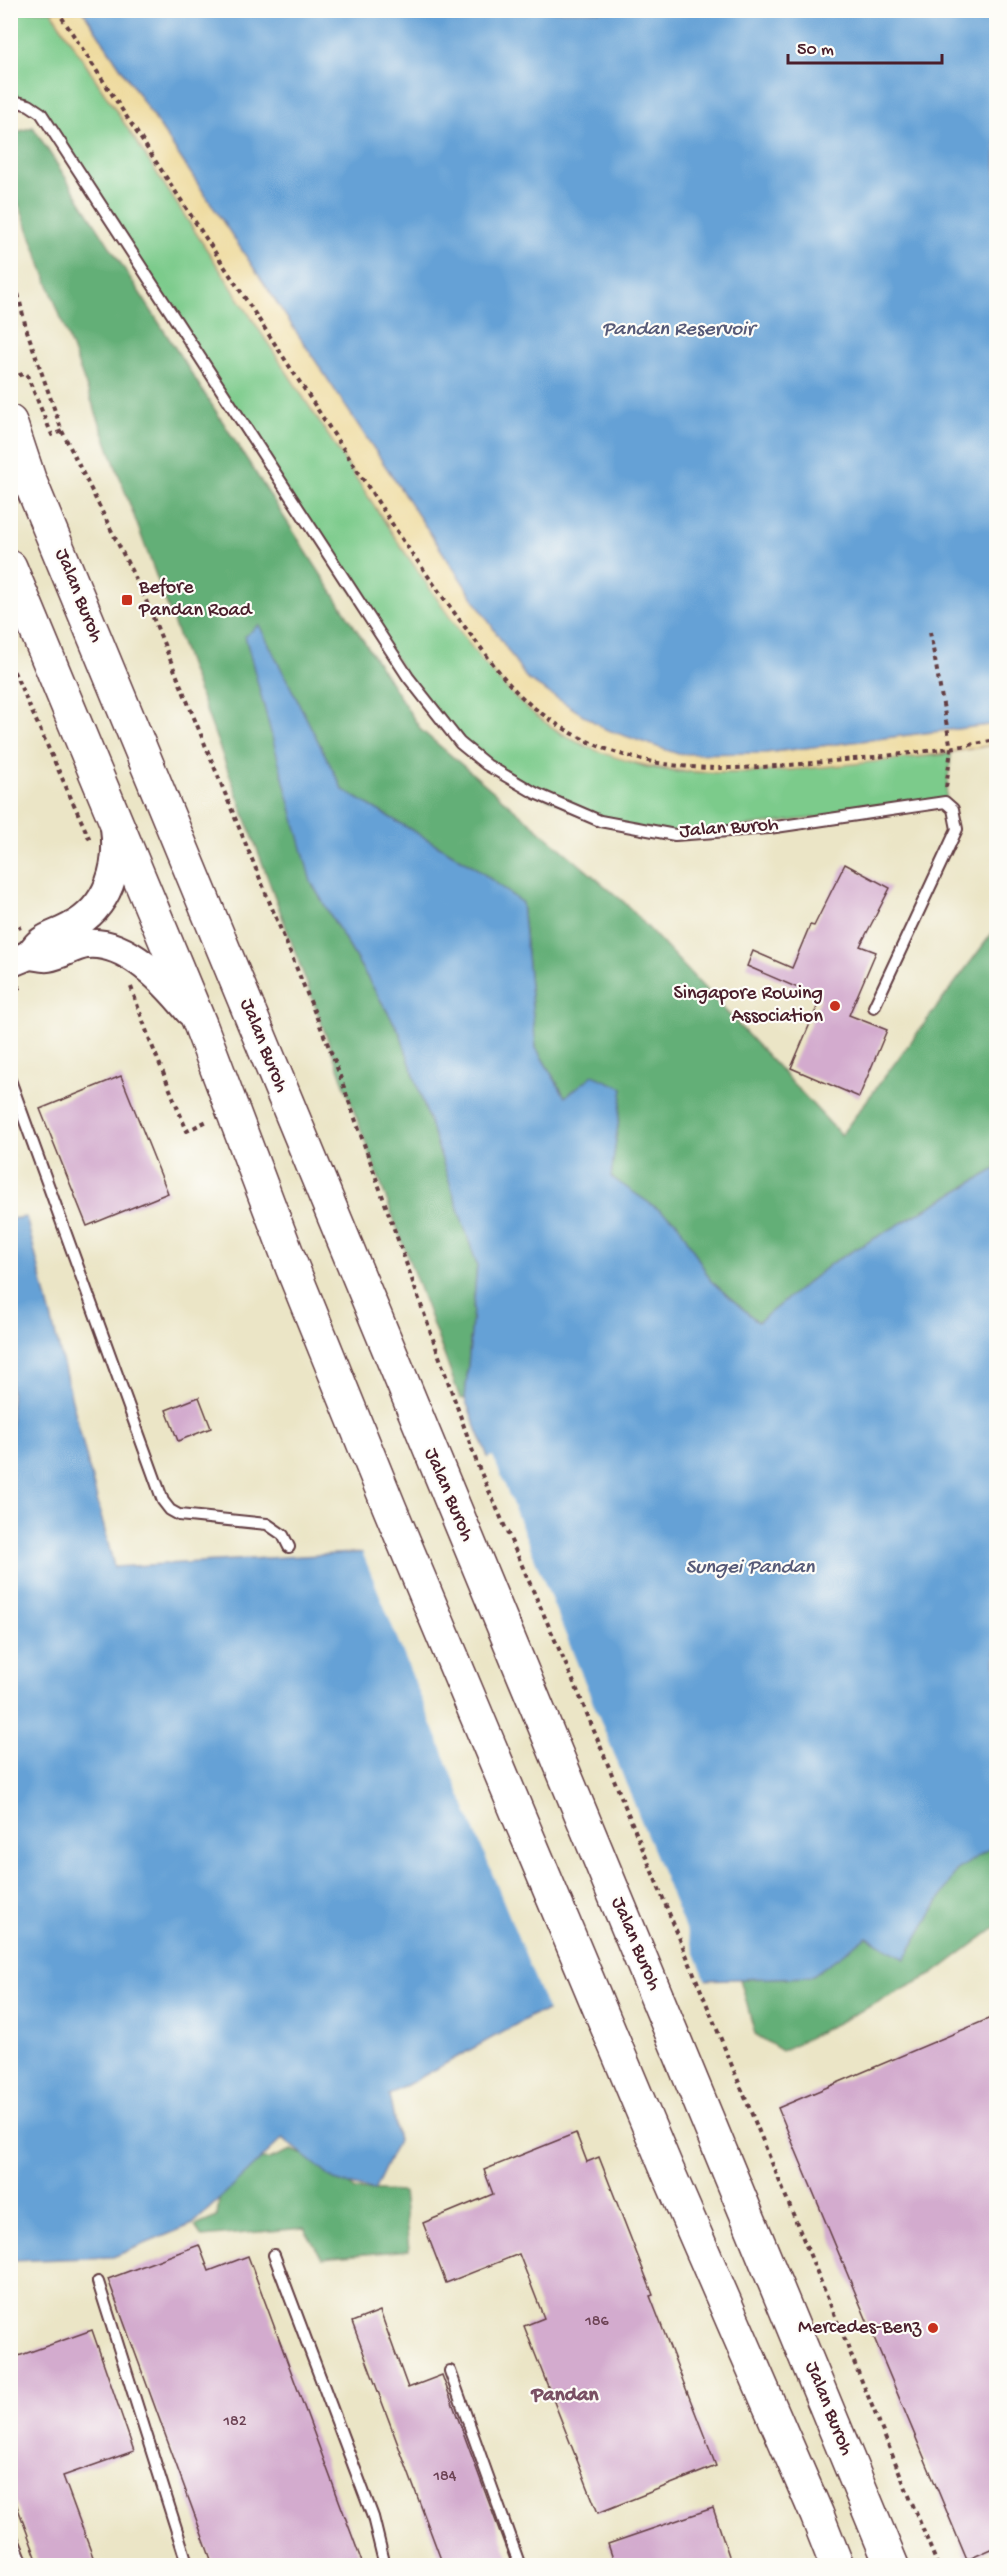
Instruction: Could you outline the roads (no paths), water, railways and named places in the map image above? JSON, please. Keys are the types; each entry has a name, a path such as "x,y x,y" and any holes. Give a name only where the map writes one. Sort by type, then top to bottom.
{"highway":[{"name":"Jalan Buroh","path":"10,422 29,479 892,2565"},
{"path":"10,567 200,1024 292,1267 390,1509 666,2167 818,2515 837,2565"},
{"path":"816,2565 807,2529 818,2515"}],"street":[{"path":"20,959 40,942 83,919 103,898 112,880 116,861 115,822"},
{"path":"20,959 47,957 89,944 107,947 140,962 155,972 200,1024"}],"lane":[{"name":"Jalan Buroh","path":"10,100 29,105 41,113 408,677 460,743 487,765 535,794 600,821 675,835 769,828 945,802 953,809 957,829 874,1007"},
{"path":"10,1080 163,1501 170,1510 179,1515 267,1524 283,1534 289,1547"},
{"path":"274,2255 373,2517 385,2565"},
{"path":"98,2282 188,2565"},
{"path":"450,2371 520,2565"},
{"path":"10,2532 24,2565"}],"water":[{"name":"Pandan Reservoir","path":"83,11 996,11 996,724 765,753 678,754 605,729 527,679"},
{"name":"Sungei Pandan","path":"259,625 343,790 473,866 522,903 536,1048 565,1097 593,1075 623,1088 611,1177 677,1222 711,1281 758,1322 833,1262 996,1169 996,1844 956,1871 905,1959 867,1937 810,1977 656,1981 533,2015 389,2095 398,2141 374,2191 334,2180 283,2138 193,2224 113,2257 11,2261 11,1219 26,1217 114,1567 475,1546 501,1490 465,1399 477,1265 400,1033 311,882 245,636"}],"place":[{"name":"Before Pandan Road","path":"127,600"},
{"name":"Singapore Rowing Association","path":"835,1006"},
{"name":"Mercedes-Benz","path":"933,2328"}],"district":[{"name":"Pandan","path":"565,2396"}]}
